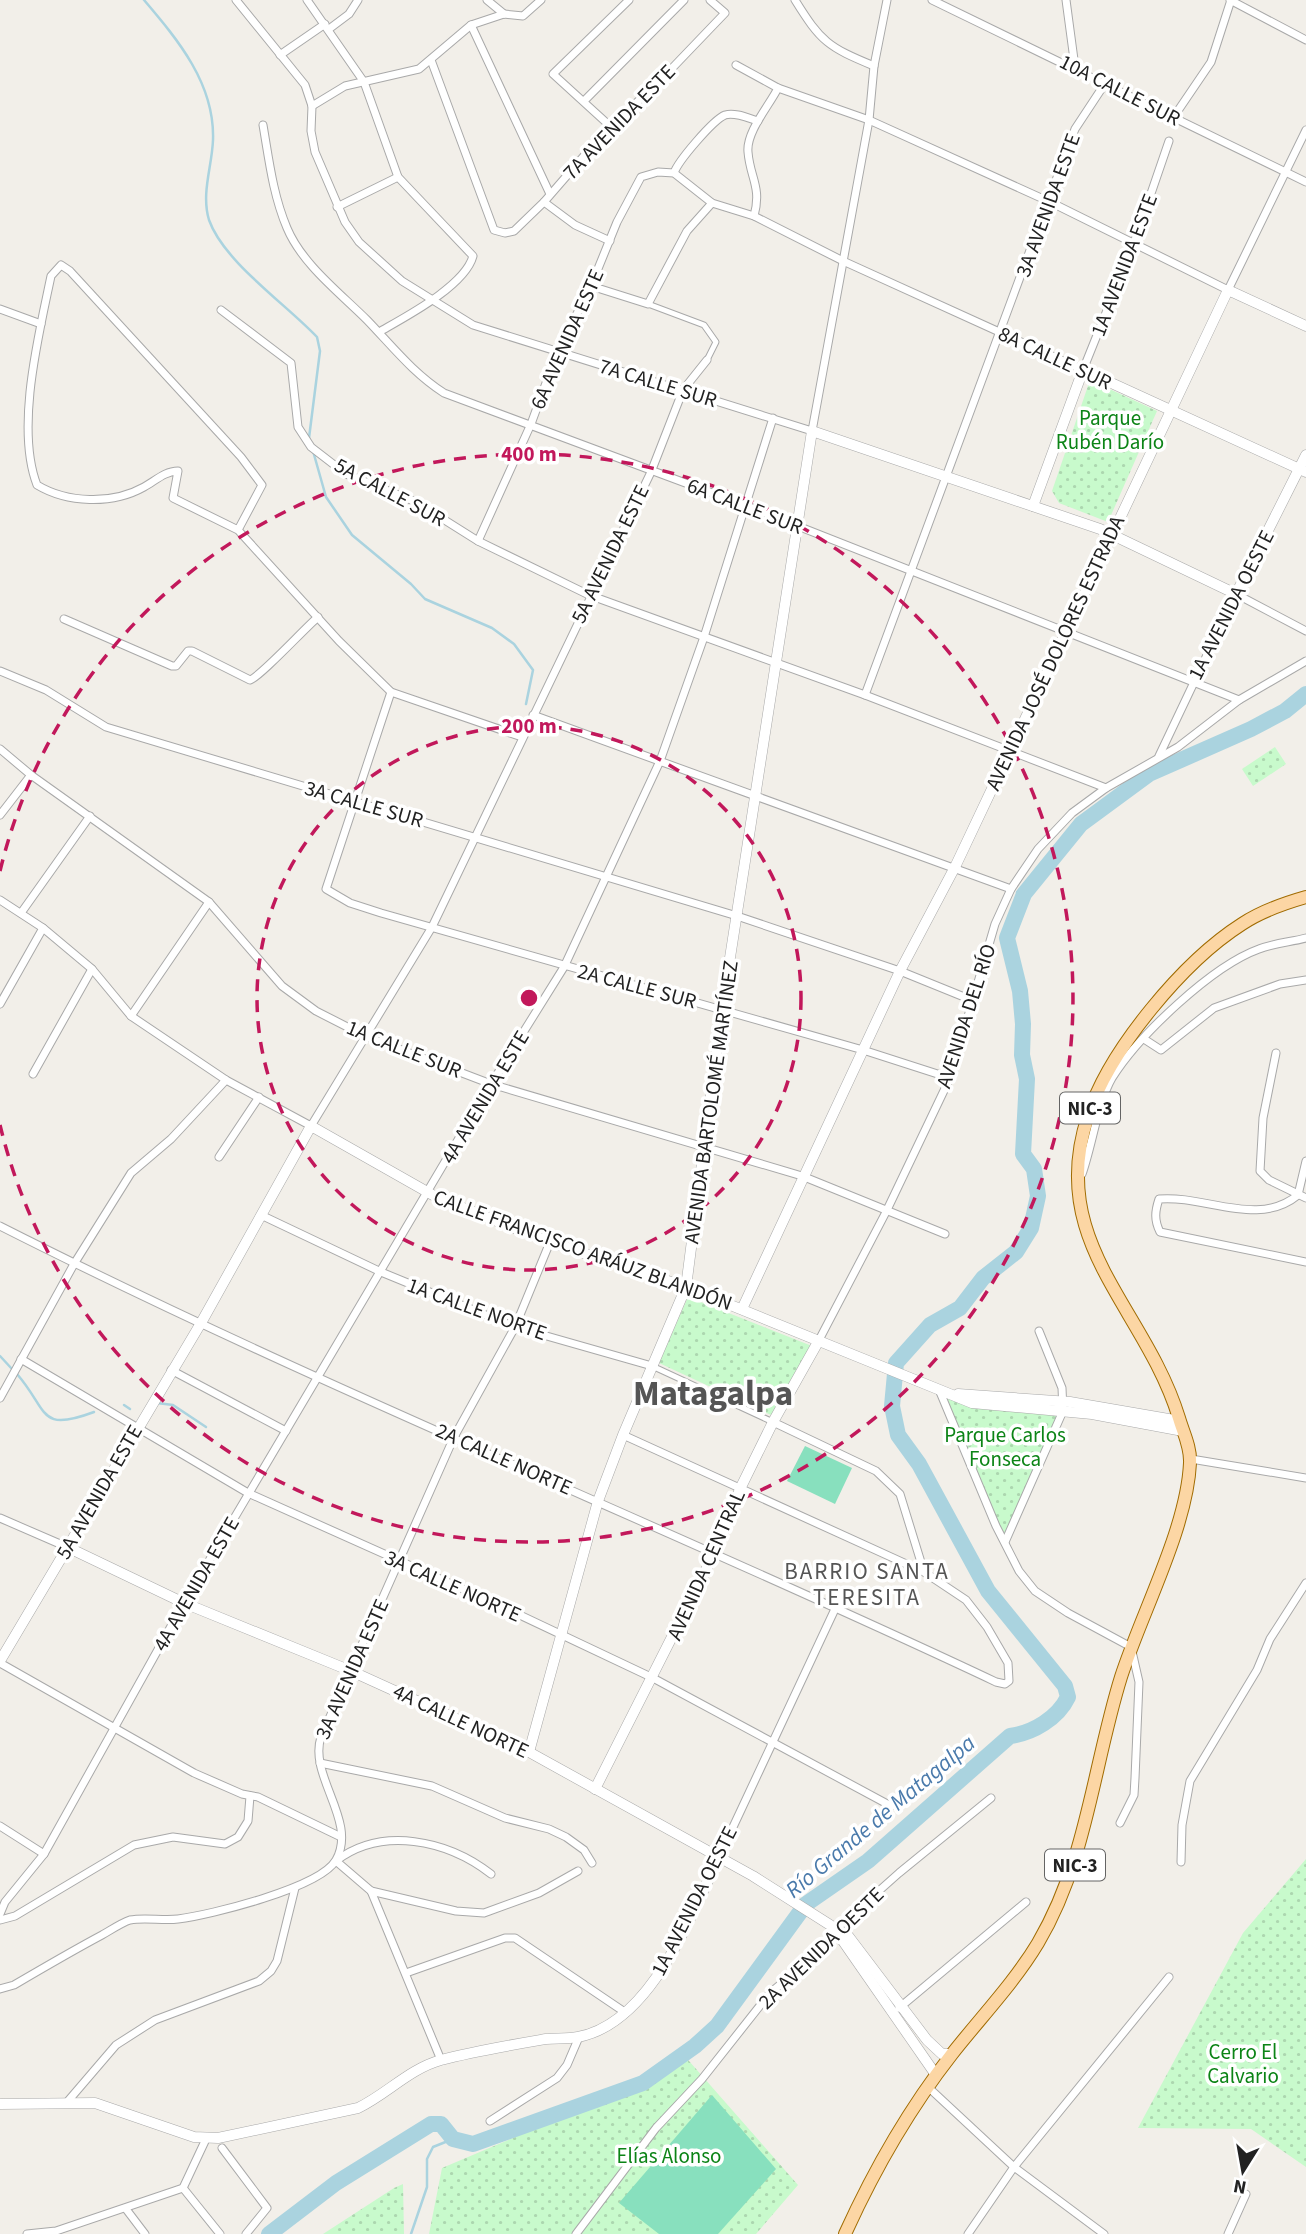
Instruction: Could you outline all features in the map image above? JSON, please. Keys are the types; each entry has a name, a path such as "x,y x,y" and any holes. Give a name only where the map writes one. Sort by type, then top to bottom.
{"main road":[{"name":"NIC-3","path":"845,2234 878,2168 936,2075 1035,1947 1064,1892 1080,1847 1101,1752 1131,1647 1182,1515 1191,1460 1168,1387 1099,1263 1080,1216 1077,1165 1089,1112 1100,1083 1125,1042 1193,964 1242,924 1306,897"}],"street":[{"path":"307,0 364,82 398,177 468,247 473,256 471,265 431,301 379,332"},
{"path":"280,55 349,15 358,0"},
{"path":"487,0 504,14"},
{"path":"312,106 345,86 419,69 471,25 504,14 523,16 541,0"},
{"path":"610,126 553,72 629,0"},
{"path":"584,101 684,0"},
{"name":"7A AVENIDA ESTE","path":"432,60 462,149 483,193 494,230 505,233 514,231 544,202 610,126 655,86 725,13 710,0"},
{"path":"795,0 820,38 834,50 874,66"},
{"path":"811,431 869,120 874,66 887,0"},
{"name":"10A CALLE SUR","path":"932,0 1106,82 1173,118 1306,182"},
{"path":"1066,0 1074,67"},
{"path":"1173,118 1212,62 1231,0 1306,40"},
{"name":"7A CALLE SUR","path":"240,1 305,85 312,106 310,118 315,152 337,207 359,242 402,281 431,301 473,325 773,418 1111,534 1236,594"},
{"path":"471,25 550,194"},
{"path":"736,65 778,88 869,120 1050,202 1306,326"},
{"name":"3A AVENIDA ESTE","path":"865,695 1075,129 1106,82"},
{"path":"754,216 758,188 748,152 749,142 778,88"},
{"path":"648,304 687,231 712,203 674,173 679,160 721,117 734,114 758,121"},
{"name":"6A CALLE SUR","path":"263,125 272,184 288,231 307,260 379,332 420,378 444,393 747,506 1239,700"},
{"name":"AVENIDA JOSÉ DOLORES ESTRADA","path":"742,1309 900,971 955,867 1111,534 1306,130"},
{"name":"1A AVENIDA ESTE","path":"1033,506 1134,243 1169,141"},
{"name":"6A AVENIDA ESTE","path":"478,541 531,424 557,353 591,286 622,211 641,177 659,172 674,173"},
{"path":"337,207 398,177"},
{"path":"544,202 575,225 610,241"},
{"name":"8A CALLE SUR","path":"712,203 754,216 843,261 1303,470"},
{"path":"238,530 262,485 241,457 66,267 61,265 51,275 41,324 29,426 29,453 37,485 86,500 141,489 169,472 178,471 173,498 238,530 391,692 522,737"},
{"path":"591,286 704,326 716,342 708,360"},
{"path":"0,309 41,324"},
{"name":"5A CALLE SUR","path":"221,310 291,363 298,427 311,447 345,474 416,502 478,541 589,595 865,695 1106,788"},
{"name":"5A AVENIDA ESTE","path":"0,1662 138,1425 201,1323 311,1126 432,926 589,595 651,472 683,390 708,360"},
{"path":"747,506 773,418"},
{"name":"AVENIDA BARTOLOMÉ MARTÍNEZ","path":"529,1752 598,1501 622,1435 686,1287 722,1009 811,431"},
{"name":"1A AVENIDA OESTE","path":"1159,756 1192,681 1303,470 1306,455"},
{"name":"4A AVENIDA ESTE","path":"44,1854 184,1602 491,1084 564,967 660,761 747,506"},
{"path":"1236,594 1306,631"},
{"path":"64,619 172,666 176,666 188,650 192,650 250,680 260,676 271,659 318,617"},
{"path":"1239,700 1306,661"},
{"name":"3A CALLE SUR","path":"0,671 46,690 106,727 737,916 900,971 974,1001"},
{"path":"355,801 391,692"},
{"name":"AVENIDA DEL RÍO","path":"818,1342 886,1212 950,1078 995,925 1011,889 1038,849 1063,822 1106,788 1178,747 1239,700"},
{"path":"533,715 1011,889"},
{"name":"1A CALLE SUR","path":"0,749 31,775 209,902 282,986 316,1011 365,1036 491,1084 703,1144 803,1176 945,1234"},
{"path":"0,815 31,775"},
{"name":"2A CALLE SUR","path":"355,801 326,889 350,903 564,967 863,1050 950,1078"},
{"path":"20,914 90,816"},
{"name":"CALLE FRANCISCO ARÁUZ BLANDÓN","path":"0,900 43,928 92,969 131,1016 226,1080 428,1193 550,1242 686,1287 940,1392"},
{"path":"131,1016 209,902"},
{"path":"0,1004 43,928"},
{"path":"1077,1188 1092,1145 1102,1101 1113,1078 1144,1039 1210,976 1259,948 1306,939"},
{"path":"33,1074 92,969"},
{"path":"1144,1039 1161,1049 1214,1008 1280,984 1306,980"},
{"path":"1276,1053 1263,1118 1260,1171 1269,1180 1302,1197"},
{"path":"0,1398 74,1264 131,1173 171,1139 226,1080"},
{"path":"219,1157 259,1097"},
{"path":"1302,1197 1306,1161"},
{"path":"1302,1197 1269,1210 1176,1198 1159,1199 1156,1223 1160,1232 1306,1262"},
{"name":"1A CALLE NORTE","path":"263,1216 381,1272 515,1327 652,1366 876,1471 900,1494 924,1573"},
{"name":"2A CALLE NORTE","path":"0,1226 74,1264 318,1377 715,1553 996,1682 1005,1684 1009,1681 1008,1663 987,1627 966,1600 924,1573"},
{"name":"3A AVENIDA ESTE","path":"335,1861 341,1837 317,1749 321,1737 454,1437 515,1327 550,1242"},
{"path":"1005,1542 1063,1406 1062,1388 1039,1331"},
{"name":"AVENIDA CENTRAL","path":"595,1789 715,1553 740,1489 773,1422 818,1342"},
{"name":"3A CALLE NORTE","path":"19,1362 138,1425 248,1493 653,1678 891,1806"},
{"path":"172,1370 286,1431"},
{"path":"1120,1823 1133,1796 1135,1778 1139,1682 1131,1647 1035,1591 1019,1571 940,1392 1063,1406 1181,1426"},
{"path":"622,1435 924,1573"},
{"path":"1191,1460 1306,1478"},
{"path":"0,1518 67,1547"},
{"name":"4A CALLE NORTE","path":"67,1547 184,1602 351,1671 529,1752 788,1896 849,1937 937,2051 953,2054"},
{"path":"1181,1861 1182,1825 1190,1781 1257,1670 1270,1639 1306,1583"},
{"name":"1A AVENIDA OESTE","path":"206,2139 358,2108 379,2098 416,2069 440,2060 548,2039 579,2037 626,2013 651,1984 671,1953 835,1609"},
{"path":"0,1662 194,1773 341,1837"},
{"path":"320,1763 432,1786 505,1818 549,1829 584,1850 592,1863"},
{"path":"0,1920 15,1916 134,1844 173,1837 225,1844 238,1836 248,1821 250,1796"},
{"name":"2A AVENIDA OESTE","path":"576,2234 640,2147 717,2061 770,1993 820,1952 832,1928 991,1798"},
{"path":"0,1826 44,1854 5,1902 0,1914"},
{"path":"0,1989 14,1985 130,1920 176,1919 203,1915 295,1888 311,1881 352,1849 390,1841 439,1845 457,1852 491,1874"},
{"path":"335,1861 371,1891 456,1912 484,1913 540,1893 578,1871"},
{"path":"68,2101 116,2045 155,2020 259,1981 271,1971 277,1961 295,1888"},
{"path":"371,1891 440,2060"},
{"path":"893,2014 1026,1902"},
{"name":"4A CALLE NORTE","path":"832,1928 936,2075"},
{"path":"406,1973 505,1938 525,1942 626,2013"},
{"path":"968,2234 1014,2167 1169,1977"},
{"path":"490,2122 557,2078 567,2065 579,2037"},
{"path":"929,2087 1014,2167 1104,2234"},
{"path":"0,2104 68,2101 121,2110 206,2139 183,2189 57,2232 27,2234"},
{"path":"222,2148 267,2208 246,2234"},
{"path":"183,2189 220,2234"},
{"path":"1228,2234 1246,2194"},
{"path":"126,2209 145,2234"}],"green space":[{"name":"Parque Rubén Darío","path":"1090,380 1157,411 1108,522 1059,503 1052,491"},
{"path":"1275,747 1286,764 1253,786 1242,769"},
{"path":"688,1297 812,1346 771,1415 659,1363"},
{"name":"Parque Carlos Fonseca","path":"940,1392 1063,1411 1005,1542"},
{"path":"805,1446 852,1468 835,1504 787,1481"},
{"name":"Cerro El Calvario","path":"1306,1859 1306,2167 1251,2129 1138,2128 1243,1933"},
{"name":"Elías Alonso","path":"682,2053 798,2185 756,2234 429,2234 442,2168 643,2083"},
{"path":"712,2095 776,2169 718,2234 659,2234 619,2203"},
{"path":"403,2184 404,2234 323,2234 394,2188"}],"waterway":[{"path":"144,0 192,64 208,100 213,140 206,200 209,220 217,236 242,267 317,337 320,351 309,438"},
{"path":"313,451 326,497 352,535 425,599 492,628 514,644 533,670 526,704"},
{"name":"Río Grande de Matagalpa","path":"269,2234 336,2183 431,2124 441,2124 453,2139 473,2144 643,2083 695,2046 717,2026 806,1904 868,1861 1010,1736 1027,1732 1044,1723 1064,1705 1068,1697 1065,1686 988,1591 919,1464 898,1435 892,1406 896,1363 930,1325 960,1308 983,1278 1016,1252 1031,1228 1038,1196 1034,1169 1023,1154 1027,1079 1022,1055 1023,1024 1020,991 1007,938 1024,894 1081,824 1149,774 1251,729 1285,711 1306,694"},
{"name":"Río Grande de Matagalpa","path":"1017,892 1024,894"},
{"path":"0,1356 12,1369"},
{"path":"17,1374 46,1415 53,1419 76,1418 94,1412"},
{"path":"157,1403 173,1405 206,1427"},
{"path":"124,1405 130,1409"},
{"path":"411,2234 427,2187 427,2159 433,2147 453,2139"}],"district":[{"name":"Matagalpa","path":"713,1393"},
{"name":"BARRIO SANTA TERESITA","path":"867,1584"}]}
